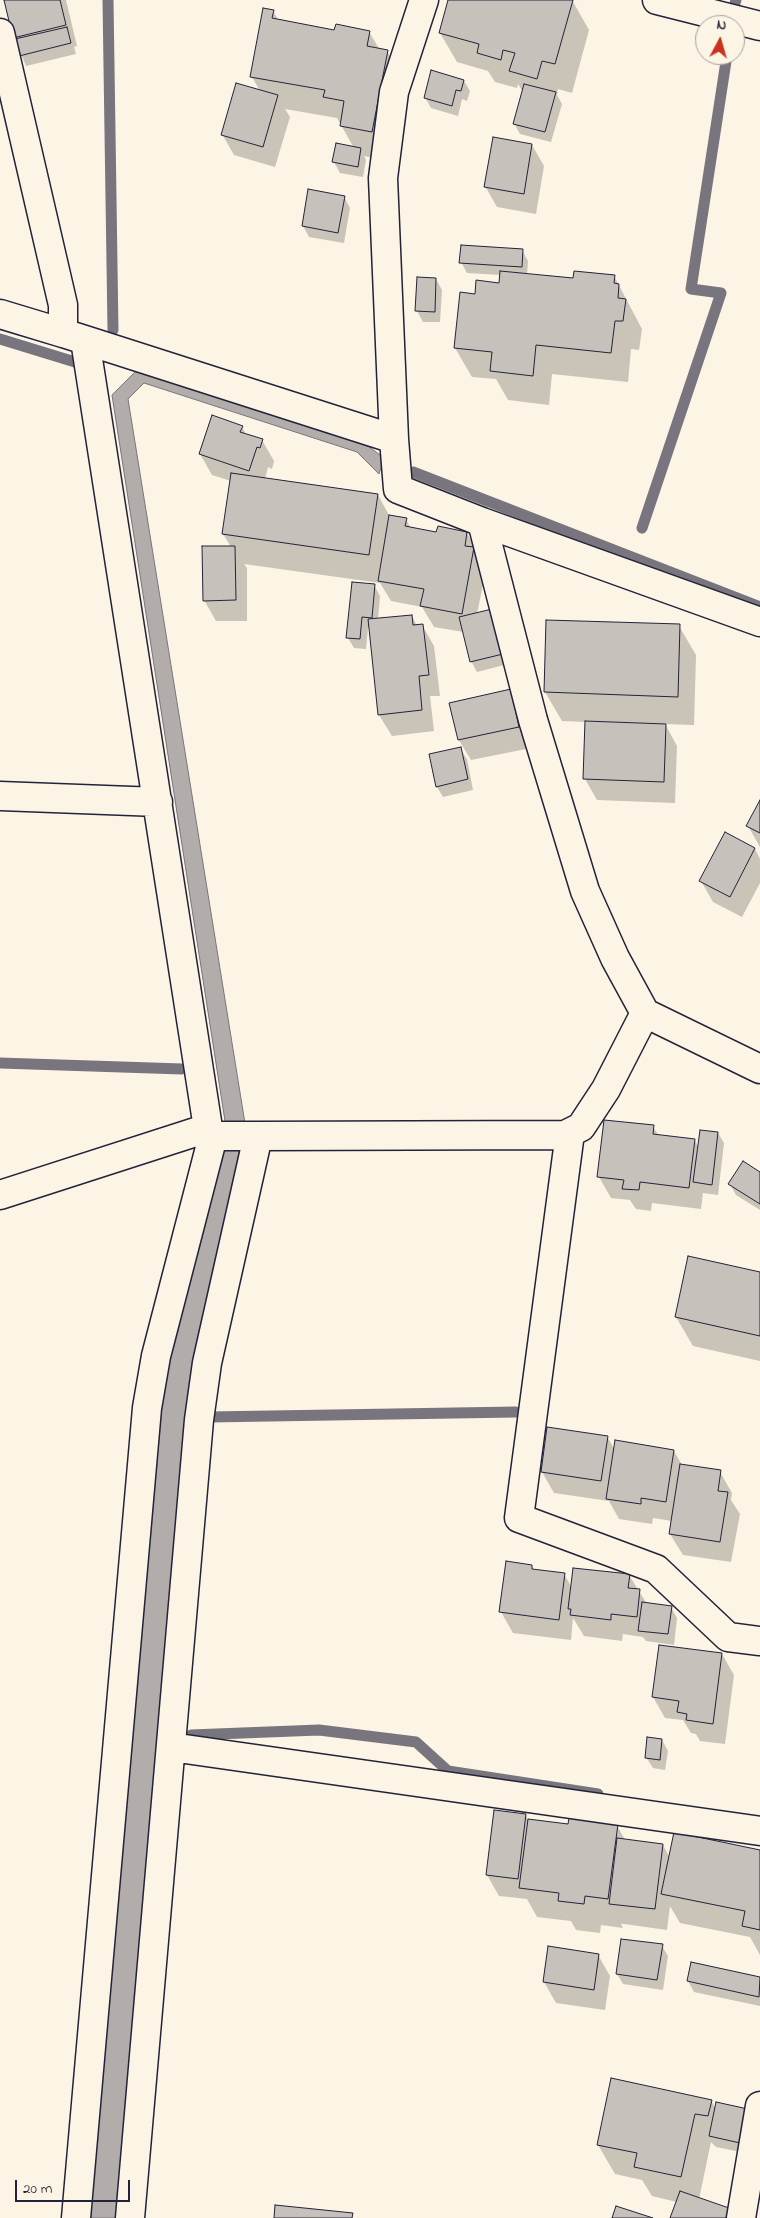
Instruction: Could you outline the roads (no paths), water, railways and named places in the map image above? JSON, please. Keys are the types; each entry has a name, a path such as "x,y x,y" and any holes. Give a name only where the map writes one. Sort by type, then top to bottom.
{"street":[{"path":"424,0 394,92 383,178 394,440 398,489 482,522 760,622"},
{"path":"657,0 760,26"},
{"path":"0,33 63,305 74,337 158,802 213,1133 156,1356 147,1408 76,2218"},
{"path":"0,314 394,440"},
{"path":"482,522 533,720 585,891 615,958 645,1013 760,1069"},
{"path":"0,796 158,802"},
{"path":"0,1194 213,1133 255,1136 555,1135 570,1133 582,1127 606,1089 645,1013"},
{"path":"570,1133 519,1518 656,1569 728,1637 760,1641"},
{"path":"130,2218 199,1420 207,1363 255,1136"},
{"path":"171,1747 760,1831"},
{"path":"741,2218 760,2106"}],"waterway":[{"path":"108,0 113,330"},
{"path":"733,10 736,0"},
{"path":"642,528 721,293 691,289 725,65"},
{"path":"0,339 75,362"},
{"path":"413,472 760,607"},
{"path":"0,1063 182,1069"},
{"path":"209,1417 516,1412"},
{"path":"191,1735 319,1730 416,1742 448,1771 598,1794"}]}
